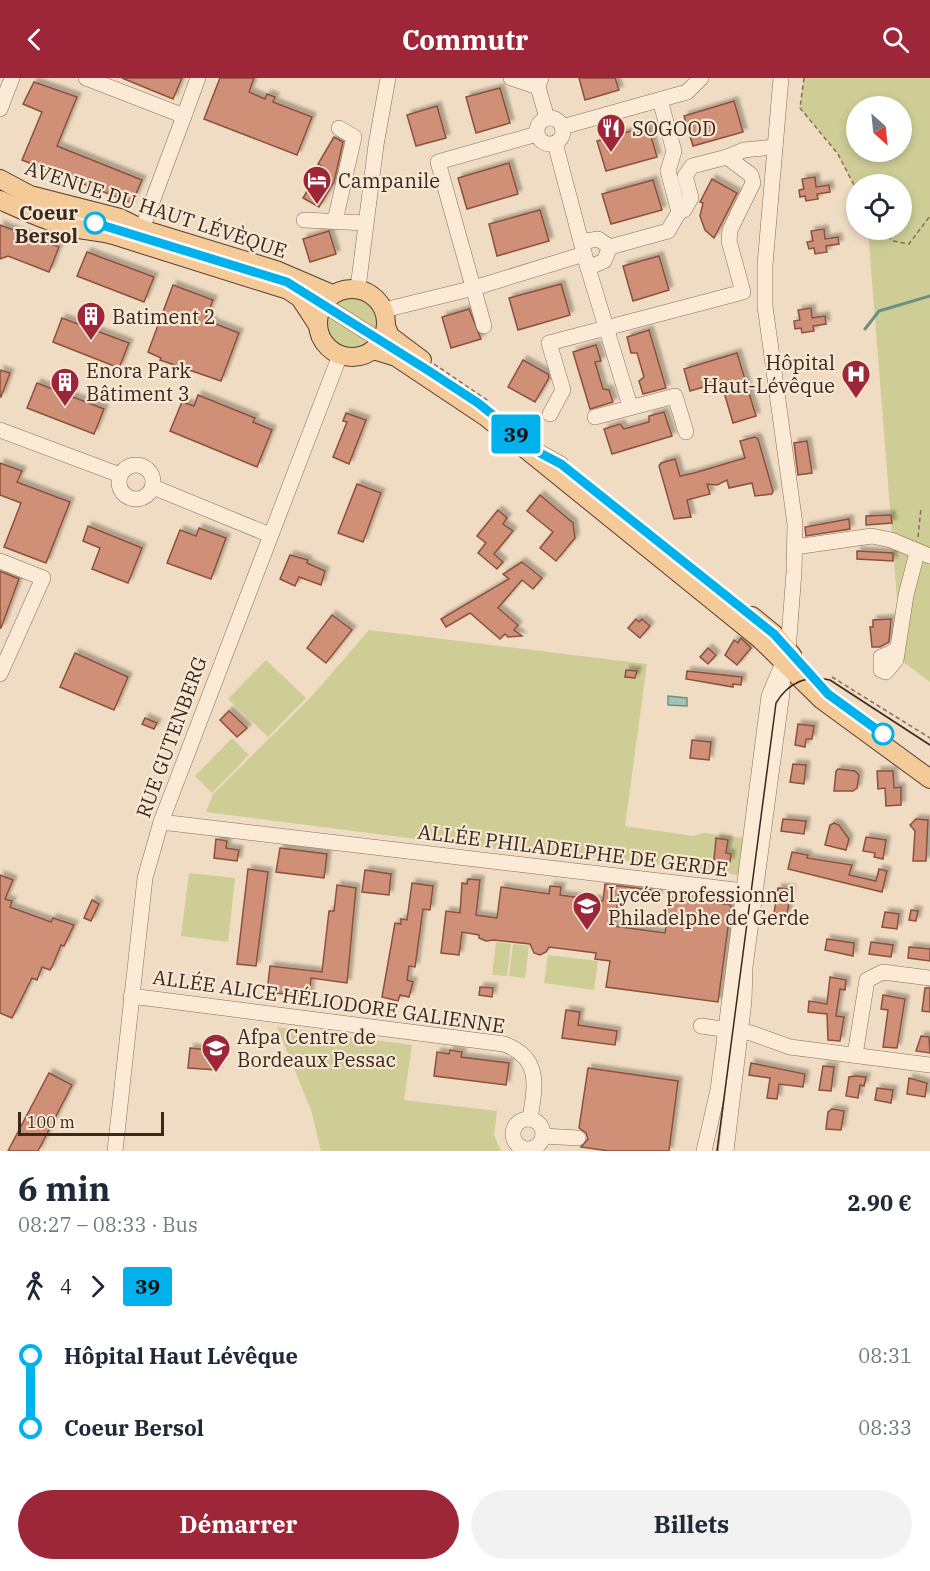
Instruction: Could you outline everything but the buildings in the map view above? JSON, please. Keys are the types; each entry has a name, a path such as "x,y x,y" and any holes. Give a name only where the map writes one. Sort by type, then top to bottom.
{"main road":[{"name":"AVENUE DU HAUT LÉVÈQUE","path":"1,192 30,195 120,218 142,229 276,270 327,299"},
{"name":"AVENUE DU HAUT LÉVÈQUE","path":"1,192 32,215 70,227 91,229 113,235 288,290 300,298 317,324 324,343 344,361"},
{"path":"317,324 327,299 344,289 363,284 369,292 380,335 363,356 344,361"},
{"name":"AVENUE DU HAUT LÉVÈQUE","path":"380,335 390,336 476,397 774,634 786,656 822,700 930,779"},
{"name":"AVENUE DU HAUT LÉVÈQUE","path":"380,335 396,357 466,402 786,656 828,694 930,768"}],"street":[{"path":"0,109 3,93 12,78"},
{"path":"86,78 184,116"},
{"path":"142,229 198,78"},
{"path":"363,284 365,223 388,78"},
{"path":"511,78 539,82 548,118"},
{"path":"562,127 687,92 700,78"},
{"path":"704,1151 748,948 782,693 795,547 795,524 765,306 765,265 781,78"},
{"path":"660,100 674,151 668,171 679,212"},
{"path":"548,118 556,119 562,127 561,137 555,143 542,141 537,134 538,125 548,118"},
{"path":"335,222 354,138 339,129"},
{"path":"484,326 438,162 537,134"},
{"path":"555,143 585,255 630,406"},
{"path":"380,335 474,288 585,255 604,261 610,248 668,231 679,212 684,210 691,198 685,176 692,166 744,150 774,147"},
{"path":"550,414 563,390 549,343 743,292 729,241 730,230 753,183 751,175 727,157"},
{"name":"AVENUE DU HAUT LÉVÈQUE","path":"1,192 280,279 327,299 380,335"},
{"path":"304,220 365,223"},
{"path":"585,255 598,239 610,248"},
{"name":"RUE GUTENBERG","path":"115,1151 145,878 161,822 270,535 344,361"},
{"path":"595,417 675,396 686,432"},
{"path":"0,430 120,475"},
{"path":"133,465 144,466 152,475 153,487 147,496 130,498 119,486 120,475 133,465"},
{"path":"153,487 270,535"},
{"path":"795,547 872,536 891,540 924,554 906,595 897,648"},
{"path":"0,561 43,578 0,674"},
{"path":"726,1151 732,1030 744,891 769,696 786,656"},
{"name":"ALLÉE PHILADELPHE DE GERDE","path":"161,822 744,891"},
{"path":"855,1055 867,980 883,972 930,978"},
{"name":"ALLÉE ALICE HÉLIODORE GALIENNE","path":"131,996 504,1044 519,1051 534,1074 530,1119"},
{"path":"701,1026 732,1030 790,1047 930,1065"},
{"path":"530,1119 538,1123 543,1136 540,1144 531,1149 517,1144 513,1135 516,1125 530,1119"},
{"path":"543,1136 578,1138"}],"path":[{"path":"804,78 800,108 838,154 848,174"},
{"path":"892,240 909,244 930,216"},
{"path":"344,361 380,335 379,293 363,284"},
{"path":"921,508 924,554"},
{"path":"832,677 930,738"}],"shaded area":[{"path":"804,78 930,78 930,682 902,661 869,240 912,240 912,174 848,174 838,154 800,108"},
{"path":"347,293 363,296 373,304 379,316 379,331 330,303"},
{"path":"325,311 371,343 362,348 352,349 334,344 323,331 322,321"},
{"path":"369,630 647,664 625,826 693,836 704,833 744,838 739,875 512,846 509,851 206,812 213,794 312,696"},
{"path":"266,660 306,698 268,737 228,699"},
{"path":"668,696 687,698 687,706 668,705"},
{"path":"232,738 249,755 212,793 195,776"},
{"path":"189,873 235,878 228,942 181,936"},
{"path":"496,942 511,944 507,976 492,975"},
{"path":"513,944 529,946 525,978 509,976"},
{"path":"548,955 598,961 594,990 544,983"},
{"path":"277,1027 412,1045 404,1100 497,1111 494,1135 501,1151 321,1151 311,1110"}],"waterway":[{"path":"865,329 879,311 930,296"}],"tram line":[{"path":"717,1151 776,703 792,685 806,679 830,680 930,745"}],"bus line":[{"name":"39","path":"95,223 287,282 372,338 381,341 429,371 478,403 540,453 561,464 767,628 828,694 883,734"}],"place":[{"name":"SOGOOD","path":"611,154"},
{"name":"Campanile","path":"317,206"},
{"name":"Coeur Bersol","path":"95,223"},
{"name":"Batiment 2","path":"91,342"},
{"name":"Hôpital Haut-Lévêque","path":"856,400"},
{"name":"Enora Park Bâtiment 3","path":"65,408"},
{"name":"Lycée professionnel Philadelphe de Gerde","path":"587,932"},
{"name":"Afpa Centre de Bordeaux Pessac","path":"216,1074"}]}
